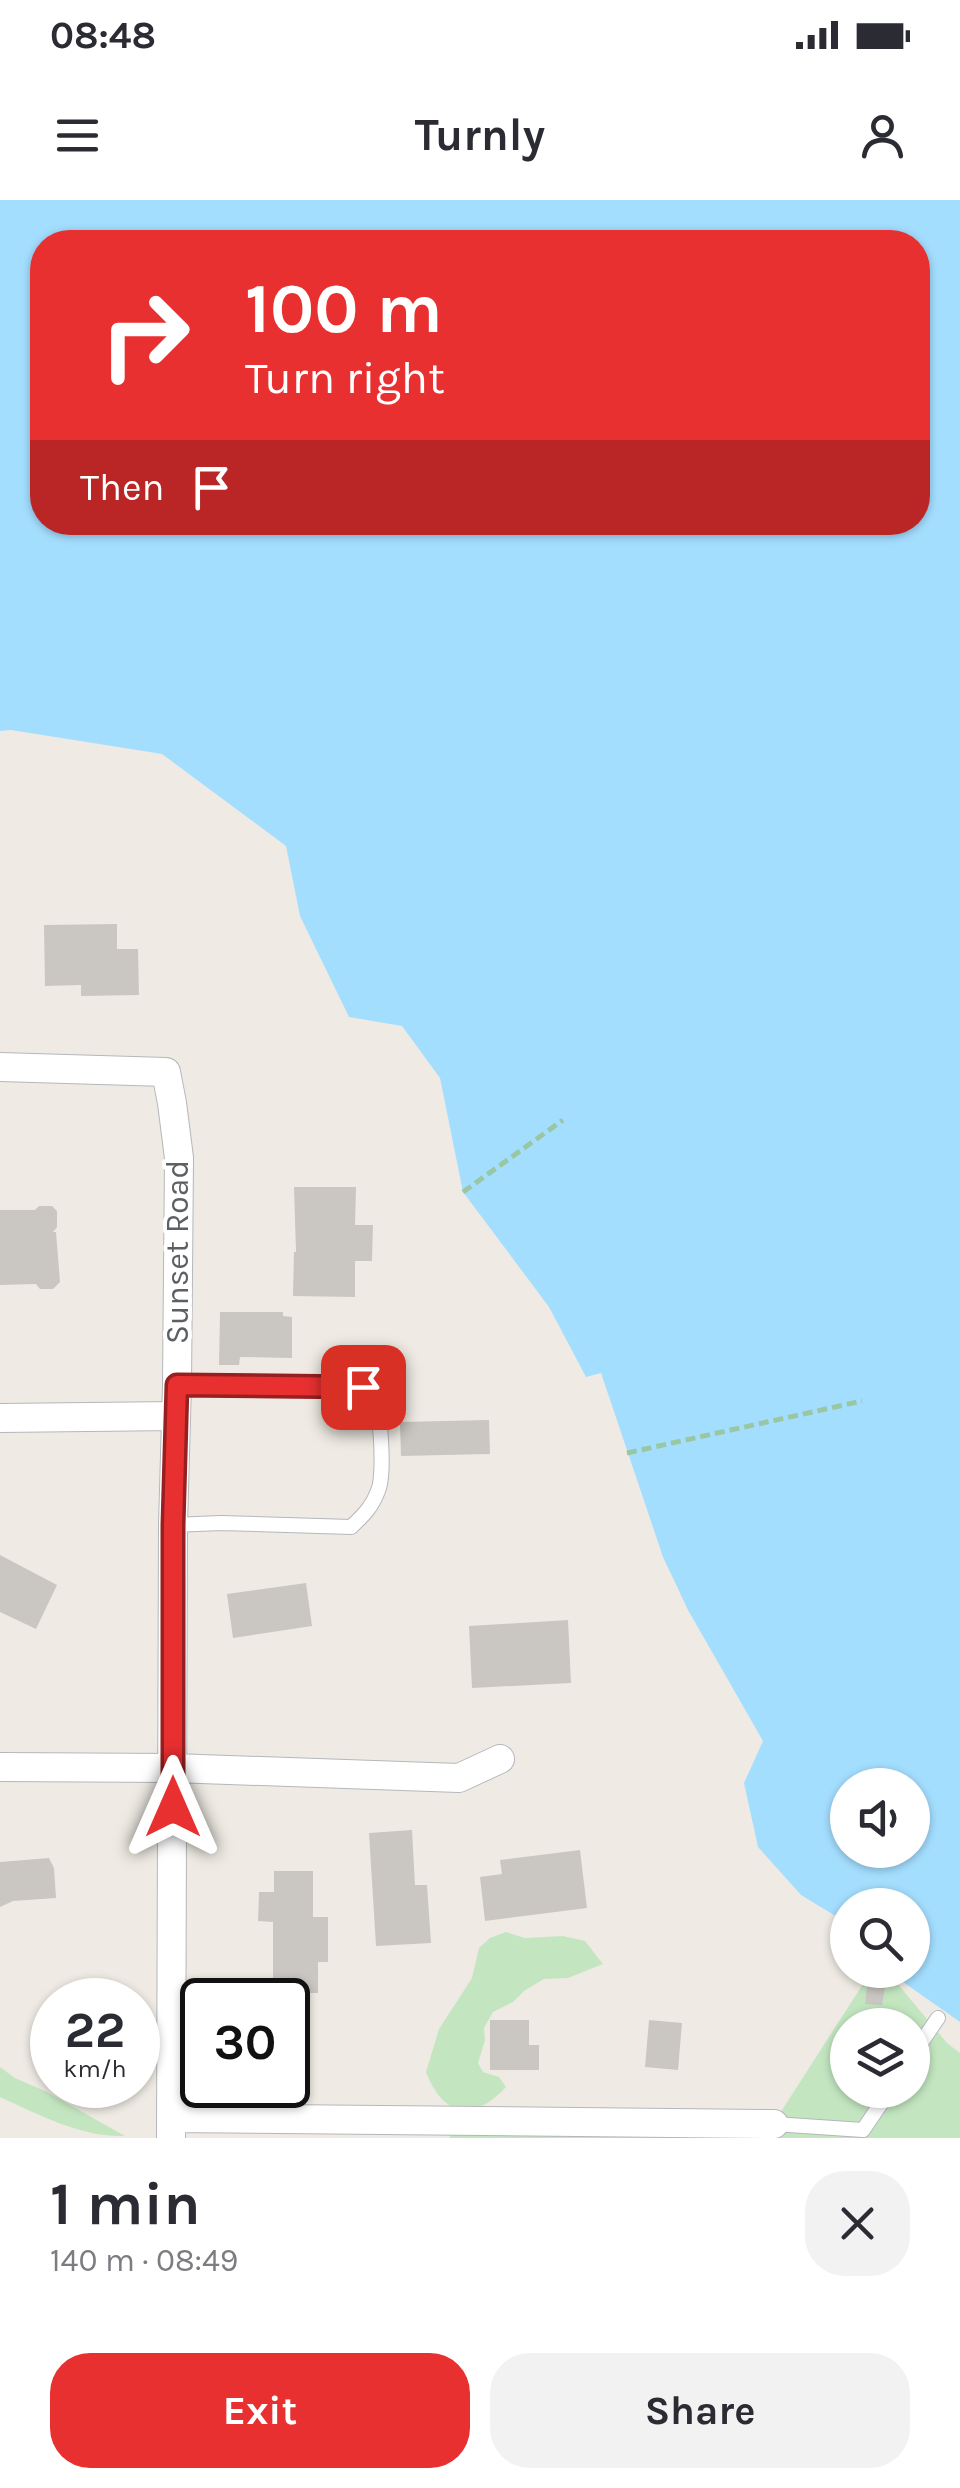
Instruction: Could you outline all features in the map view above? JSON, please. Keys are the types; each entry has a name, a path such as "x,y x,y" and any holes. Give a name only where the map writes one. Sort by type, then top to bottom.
{"street":[{"name":"Sunset Road","path":"0,1066 166,1072 172,1103 178,1158 171,2128"},
{"path":"0,1418 176,1416"},
{"path":"0,1767 173,1768 460,1778 500,1759"},
{"path":"171,2128 774,2124"}],"lane":[{"path":"173,1525 351,1527 370,1509 381,1483 382,1438 374,1399 363,1387 177,1385"},
{"path":"930,2030 938,2018"},
{"path":"774,2124 863,2130 878,2108"}],"path":[{"path":"463,1192 563,1120"},
{"path":"628,1453 862,1401"}],"green space":[{"path":"506,1932 525,1938 563,1936 585,1941 603,1964 568,1978 544,1979 493,2012 484,2028 485,2040 478,2063 483,2072 499,2077 506,2087 482,2106 460,2110 441,2098 426,2072 439,2029 472,1978 479,1948"},
{"path":"860,1988 901,1988 918,2008 848,2008"},
{"path":"930,2023 960,2053 960,2138 450,2138 451,2121 773,2124 830,2035 830,2108 930,2108"},
{"path":"0,2067 30,2085 30,2108 75,2108 125,2136 77,2129 0,2097"}],"water":[{"path":"0,200 960,200 960,2022 912,1988 930,1988 930,1888 830,1888 830,1913 801,1895 758,1847 744,1783 763,1741 688,1610 663,1557 601,1373 586,1377 549,1307 463,1192 440,1078 402,1026 349,1017 300,916 286,846 162,754 0,731"}],"building":[{"path":"117,924 117,949 138,949 139,995 81,996 81,985 45,986 44,925"},
{"path":"294,1187 356,1187 355,1225 373,1225 372,1261 355,1261 355,1297 293,1296"},
{"path":"52,1206 57,1211 53,1232 60,1282 53,1289 40,1289 36,1284 0,1285 0,1210 35,1210"},
{"path":"220,1312 283,1312 283,1316 292,1317 292,1358 240,1357 239,1365 219,1365"},
{"path":"489,1420 490,1454 401,1456 400,1422"},
{"path":"0,1555 57,1585 36,1629 0,1612"},
{"path":"306,1583 312,1626 233,1638 227,1594"},
{"path":"568,1620 571,1683 472,1688 469,1626"},
{"path":"412,1830 415,1885 427,1885 431,1943 376,1946 369,1833"},
{"path":"580,1850 587,1908 485,1921 480,1877 502,1874 500,1860"},
{"path":"49,1858 54,1868 56,1898 13,1901 0,1907 0,1862"},
{"path":"274,1871 313,1871 313,1917 328,1917 328,1962 318,1962 318,1993 310,1993 310,1978 273,1978 273,1922 258,1921 259,1892 274,1892"},
{"path":"867,1988 885,1988 882,2005 865,2004"},
{"path":"490,2020 529,2020 529,2045 539,2045 539,2070 490,2070"},
{"path":"649,2020 682,2023 678,2070 645,2067"}],"route":[{"path":"173,1807 177,1385 363,1387"}]}
